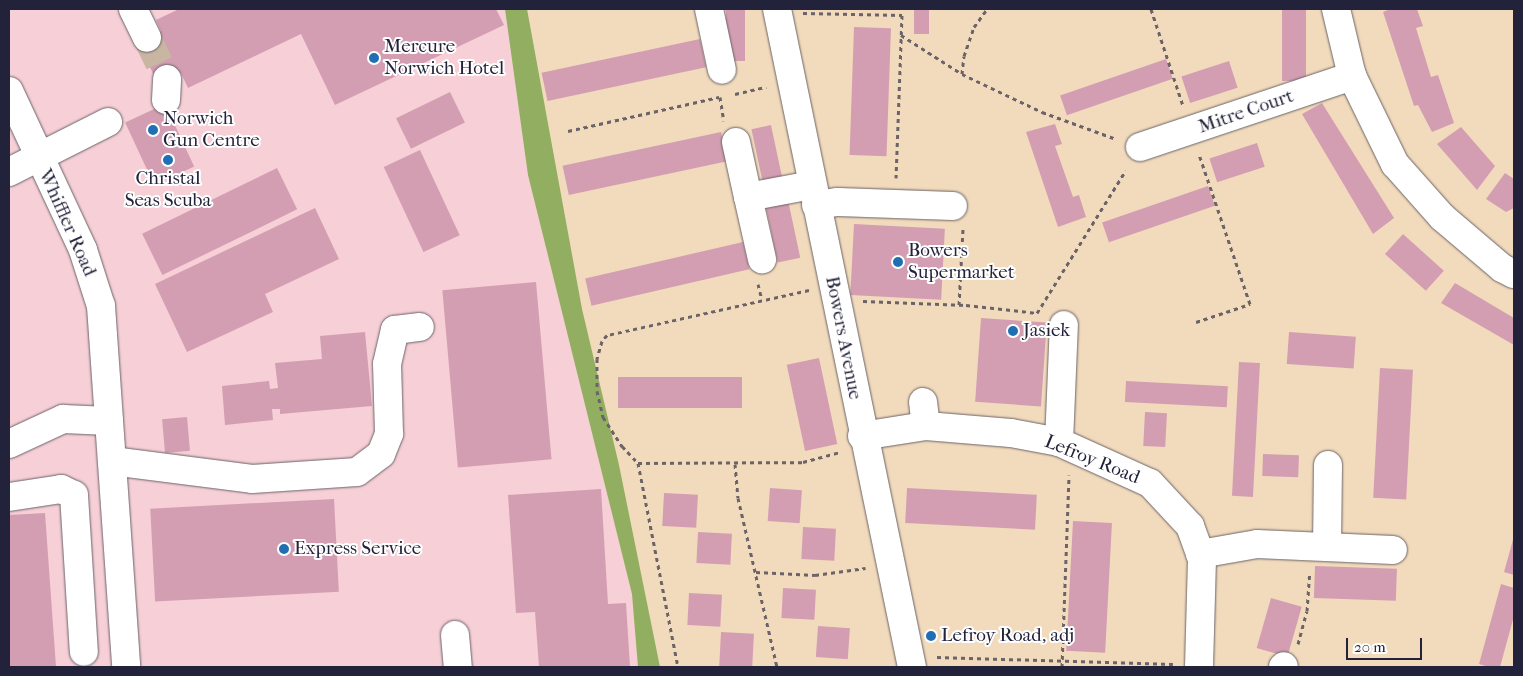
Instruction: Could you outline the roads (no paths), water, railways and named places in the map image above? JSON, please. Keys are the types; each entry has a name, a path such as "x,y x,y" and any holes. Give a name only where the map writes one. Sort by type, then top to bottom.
{"street":[{"path":"132,9 147,38"},
{"path":"709,9 722,70"},
{"path":"1336,9 1352,76 1395,164 1442,217 1502,268 1514,274"},
{"name":"Bowers Avenue","path":"777,10 864,441 912,662"},
{"name":"Mitre Court","path":"1140,148 1352,76"},
{"name":"Whiffler Road","path":"9,91 83,250 101,306 126,667"},
{"path":"9,172 108,122"},
{"path":"736,142 762,259"},
{"path":"748,197 814,195 895,203 953,206"},
{"path":"1064,325 1064,445"},
{"path":"112,461 252,478 357,472 381,454 389,434 387,364 395,330 420,327"},
{"name":"Lefroy Road","path":"864,441 924,414 1064,445 1150,483 1190,526 1200,554 1199,666"},
{"path":"9,444 62,419 110,421"},
{"path":"1318,547 1328,464"},
{"path":"9,497 61,489 74,495 84,652"},
{"path":"1200,554 1256,544 1393,550"},
{"path":"455,635 458,667"}],"tunnel":[{"path":"147,38 167,79"}],"place":[{"name":"Mercure Norwich Hotel","path":"374,58"},
{"name":"Norwich Gun Centre","path":"153,130"},
{"name":"Christal Seas Scuba","path":"168,160"},
{"name":"Bowers Supermarket","path":"898,262"},
{"name":"Jasiek","path":"1013,331"},
{"name":"Express Service","path":"284,549"},
{"name":"Lefroy Road, adj","path":"931,636"}]}
